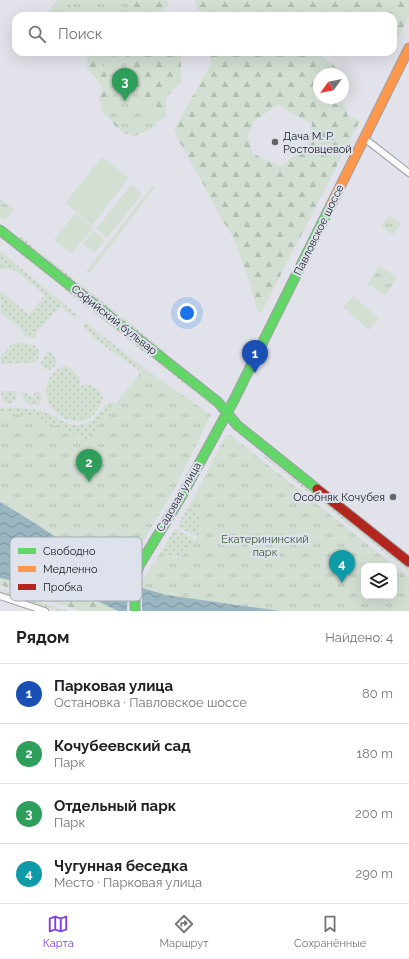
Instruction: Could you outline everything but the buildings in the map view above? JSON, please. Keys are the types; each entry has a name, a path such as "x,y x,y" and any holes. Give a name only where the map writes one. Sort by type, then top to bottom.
{"main road":[{"name":"Павловское шоссе","path":"227,412 409,48"},
{"name":"Софийский бульвар","path":"0,230 218,402 237,425 409,562"},
{"name":"Садовая улица","path":"142,560 181,497 227,412"}],"street":[{"path":"364,138 409,173"},
{"path":"0,596 10,599"},
{"path":"15,601 45,611"}],"green space":[{"path":"57,0 86,0 96,12 47,12"},
{"path":"67,0 130,0 126,12 74,12"},
{"path":"106,0 169,0 168,6 159,12 107,12"},
{"path":"195,0 409,0 409,16 397,41 397,12 202,12 197,9"},
{"path":"88,56 181,56 181,82 166,97 166,117 131,135 120,130 111,121 99,99 104,89 87,68"},
{"path":"98,56 126,56 128,81 158,125 135,136 100,111 117,91"},
{"path":"210,56 321,56 335,66 336,68 313,68 313,104 343,104 348,116 360,121 261,313 257,311 249,281 233,237 216,210 174,129 211,64","holes":["277,105 312,124 308,147 280,166 252,153 248,135 254,121"]},
{"path":"102,157 129,178 92,225 65,203"},
{"path":"131,185 142,194 107,238 96,229"},
{"path":"153,185 155,187 89,274 86,272"},
{"path":"0,199 14,210 5,221 0,217"},
{"path":"75,213 93,227 72,254 54,240"},
{"path":"389,215 401,224 393,235 381,226"},
{"path":"93,231 105,240 94,253 83,244"},
{"path":"0,234 88,304 88,308 0,238"},
{"path":"20,236 166,352 164,354 18,239"},
{"path":"0,251 77,315 75,318 61,307 38,331 34,338 24,336 22,330 0,312 2,301 0,299 0,291 29,315 45,295 13,269 0,269"},
{"path":"379,266 397,277 386,295 368,284"},
{"path":"353,296 379,318 369,330 343,307"},
{"path":"96,310 214,404 212,406 93,312"},
{"path":"85,322 144,368 141,372 92,337 93,336 83,327"},
{"path":"18,342 35,346 39,351 39,358 33,363 2,364 0,357 11,345"},
{"path":"47,351 55,357 56,360 56,364 50,370 45,369 40,364"},
{"path":"66,366 73,370 81,380 78,385 81,387 85,383 95,388 101,394 102,401 100,406 88,419 78,421 68,420 58,415 51,407 47,398 46,387 51,376 61,367"},
{"path":"144,368 211,415 173,492 142,543 142,537 56,537 0,502 0,411 34,417 87,440"},
{"path":"37,390 43,397 39,405 30,404 23,398 21,391 32,397"},
{"path":"1,391 17,391 16,399 10,404 5,403 2,399"},
{"path":"113,402 116,404 87,440 34,417 0,411 1,408 32,409 50,414 65,423 76,425 89,422 104,406"},
{"name":"Екатерининский парк","path":"226,435 230,435 391,563 361,563 361,599 397,599 397,567 409,577 409,611 142,611 142,580 160,553 172,558 182,556 190,549 201,529 197,512 191,503"},
{"path":"266,454 409,568 409,572 264,457"},
{"path":"191,503 199,516 201,524 197,537 177,526"},
{"path":"175,529 196,540 193,544 198,547 197,550 174,557 169,557 160,553"},
{"path":"0,578 10,580 10,588 0,585"},
{"path":"0,589 10,592 10,595 0,592"},
{"path":"28,601 37,601 68,611 59,611"},
{"path":"50,601 97,601 118,611 81,611"}],"water":[{"path":"0,502 56,537 10,537 10,580 0,578"},
{"path":"142,588 166,595 280,611 142,611"},
{"path":"97,601 127,601 127,611 118,611"}],"traffic: fast":[{"path":"142,561 181,497 234,400 331,205"},
{"path":"0,230 218,402 237,425 317,489"},
{"path":"135,601 135,611"}],"traffic: slow":[{"path":"331,205 409,48"}],"traffic: jam":[{"path":"317,489 409,562"}],"place":[{"name":"Отдельный парк","path":"125,101"},
{"name":"Дача М. Р. Ростовцевой","path":"275,142"},
{"name":"Парковая улица","path":"255,373"},
{"name":"Кочубеевский сад","path":"89,482"},
{"name":"Особняк Кочубея","path":"393,497"},
{"name":"Чугунная беседка","path":"342,583"}]}
